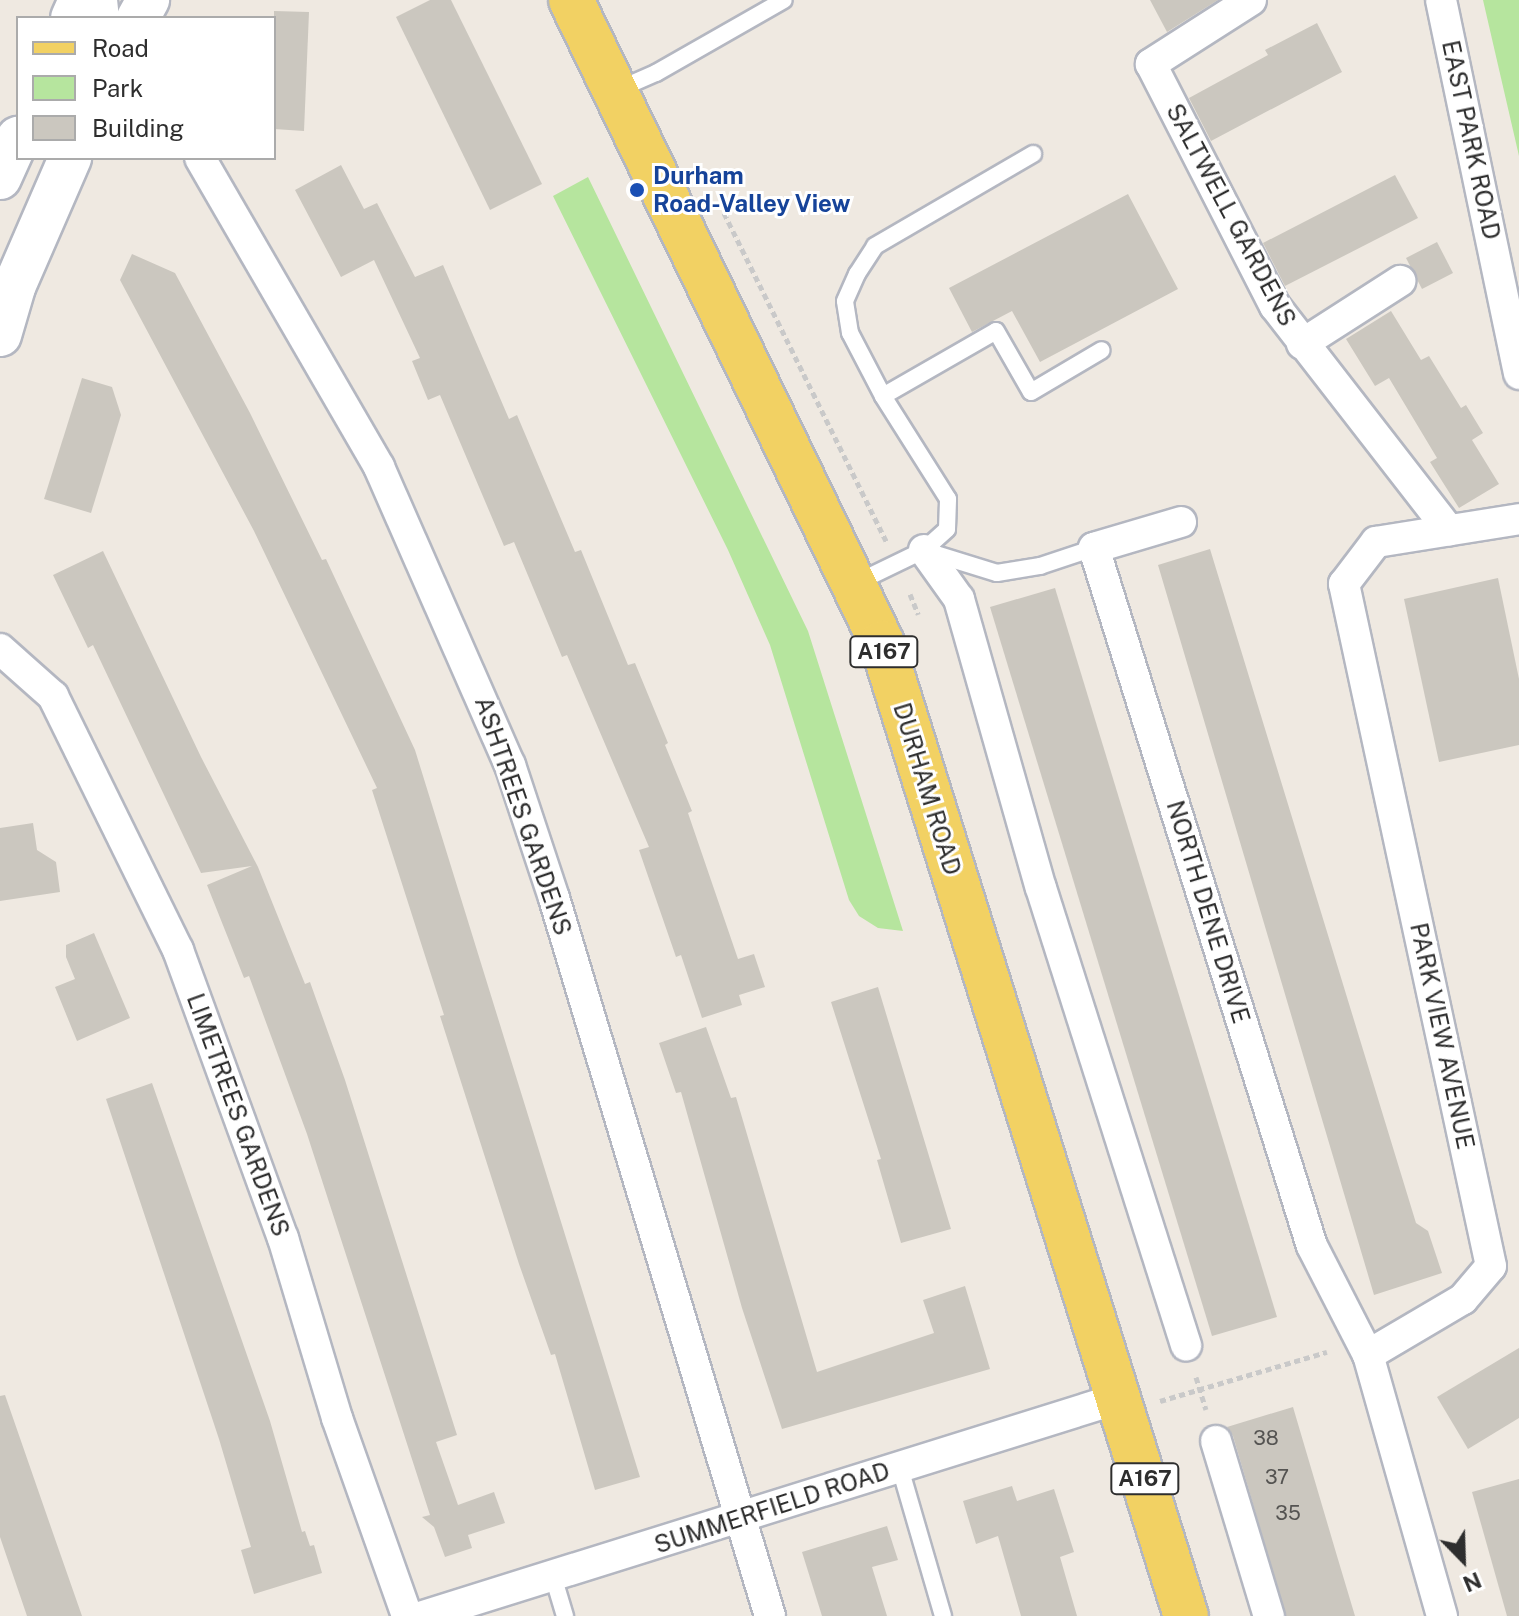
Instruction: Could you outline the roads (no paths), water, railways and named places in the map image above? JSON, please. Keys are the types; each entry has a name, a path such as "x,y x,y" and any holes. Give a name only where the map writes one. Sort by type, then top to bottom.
{"main road":[{"name":"DURHAM ROAD","path":"571,0 882,643 1186,1616"}],"street":[{"name":"EAST PARK ROAD","path":"1441,0 1519,374"},
{"name":"SALTWELL GARDENS","path":"1245,1 1151,64 1275,306 1449,530"},
{"path":"0,178 16,142"},
{"path":"0,335 14,287 69,160"},
{"name":"ASHTREES GARDENS","path":"201,160 379,467 510,765 743,1518 770,1616"},
{"path":"1302,344 1400,281"},
{"name":"PARK VIEW AVENUE","path":"1364,1349 1463,1299 1491,1266 1344,584 1376,542 1519,519"},
{"path":"1094,548 1181,522"},
{"name":"NORTH DENE DRIVE","path":"1094,548 1312,1246 1364,1349"},
{"path":"924,550 959,599 1041,888 1186,1346"},
{"name":"LIMETREES GARDENS","path":"0,649 53,696 178,950 283,1238 337,1418 407,1616"},
{"path":"1364,1349 1442,1616"},
{"name":"SUMMERFIELD ROAD","path":"423,1616 1120,1398"},
{"path":"1216,1441 1269,1616"}],"lane":[{"path":"615,91 697,51 784,0"},
{"path":"853,584 924,550 947,529 948,499 883,396 850,333 845,301 875,246 1033,154"},
{"path":"883,396 996,331 1031,392 1102,350"},
{"path":"924,550 997,573 1040,566 1094,548"},
{"path":"900,1468 943,1616"},
{"path":"553,1576 565,1616"}],"place":[{"name":"Durham Road-Valley View","path":"637,190"}]}
